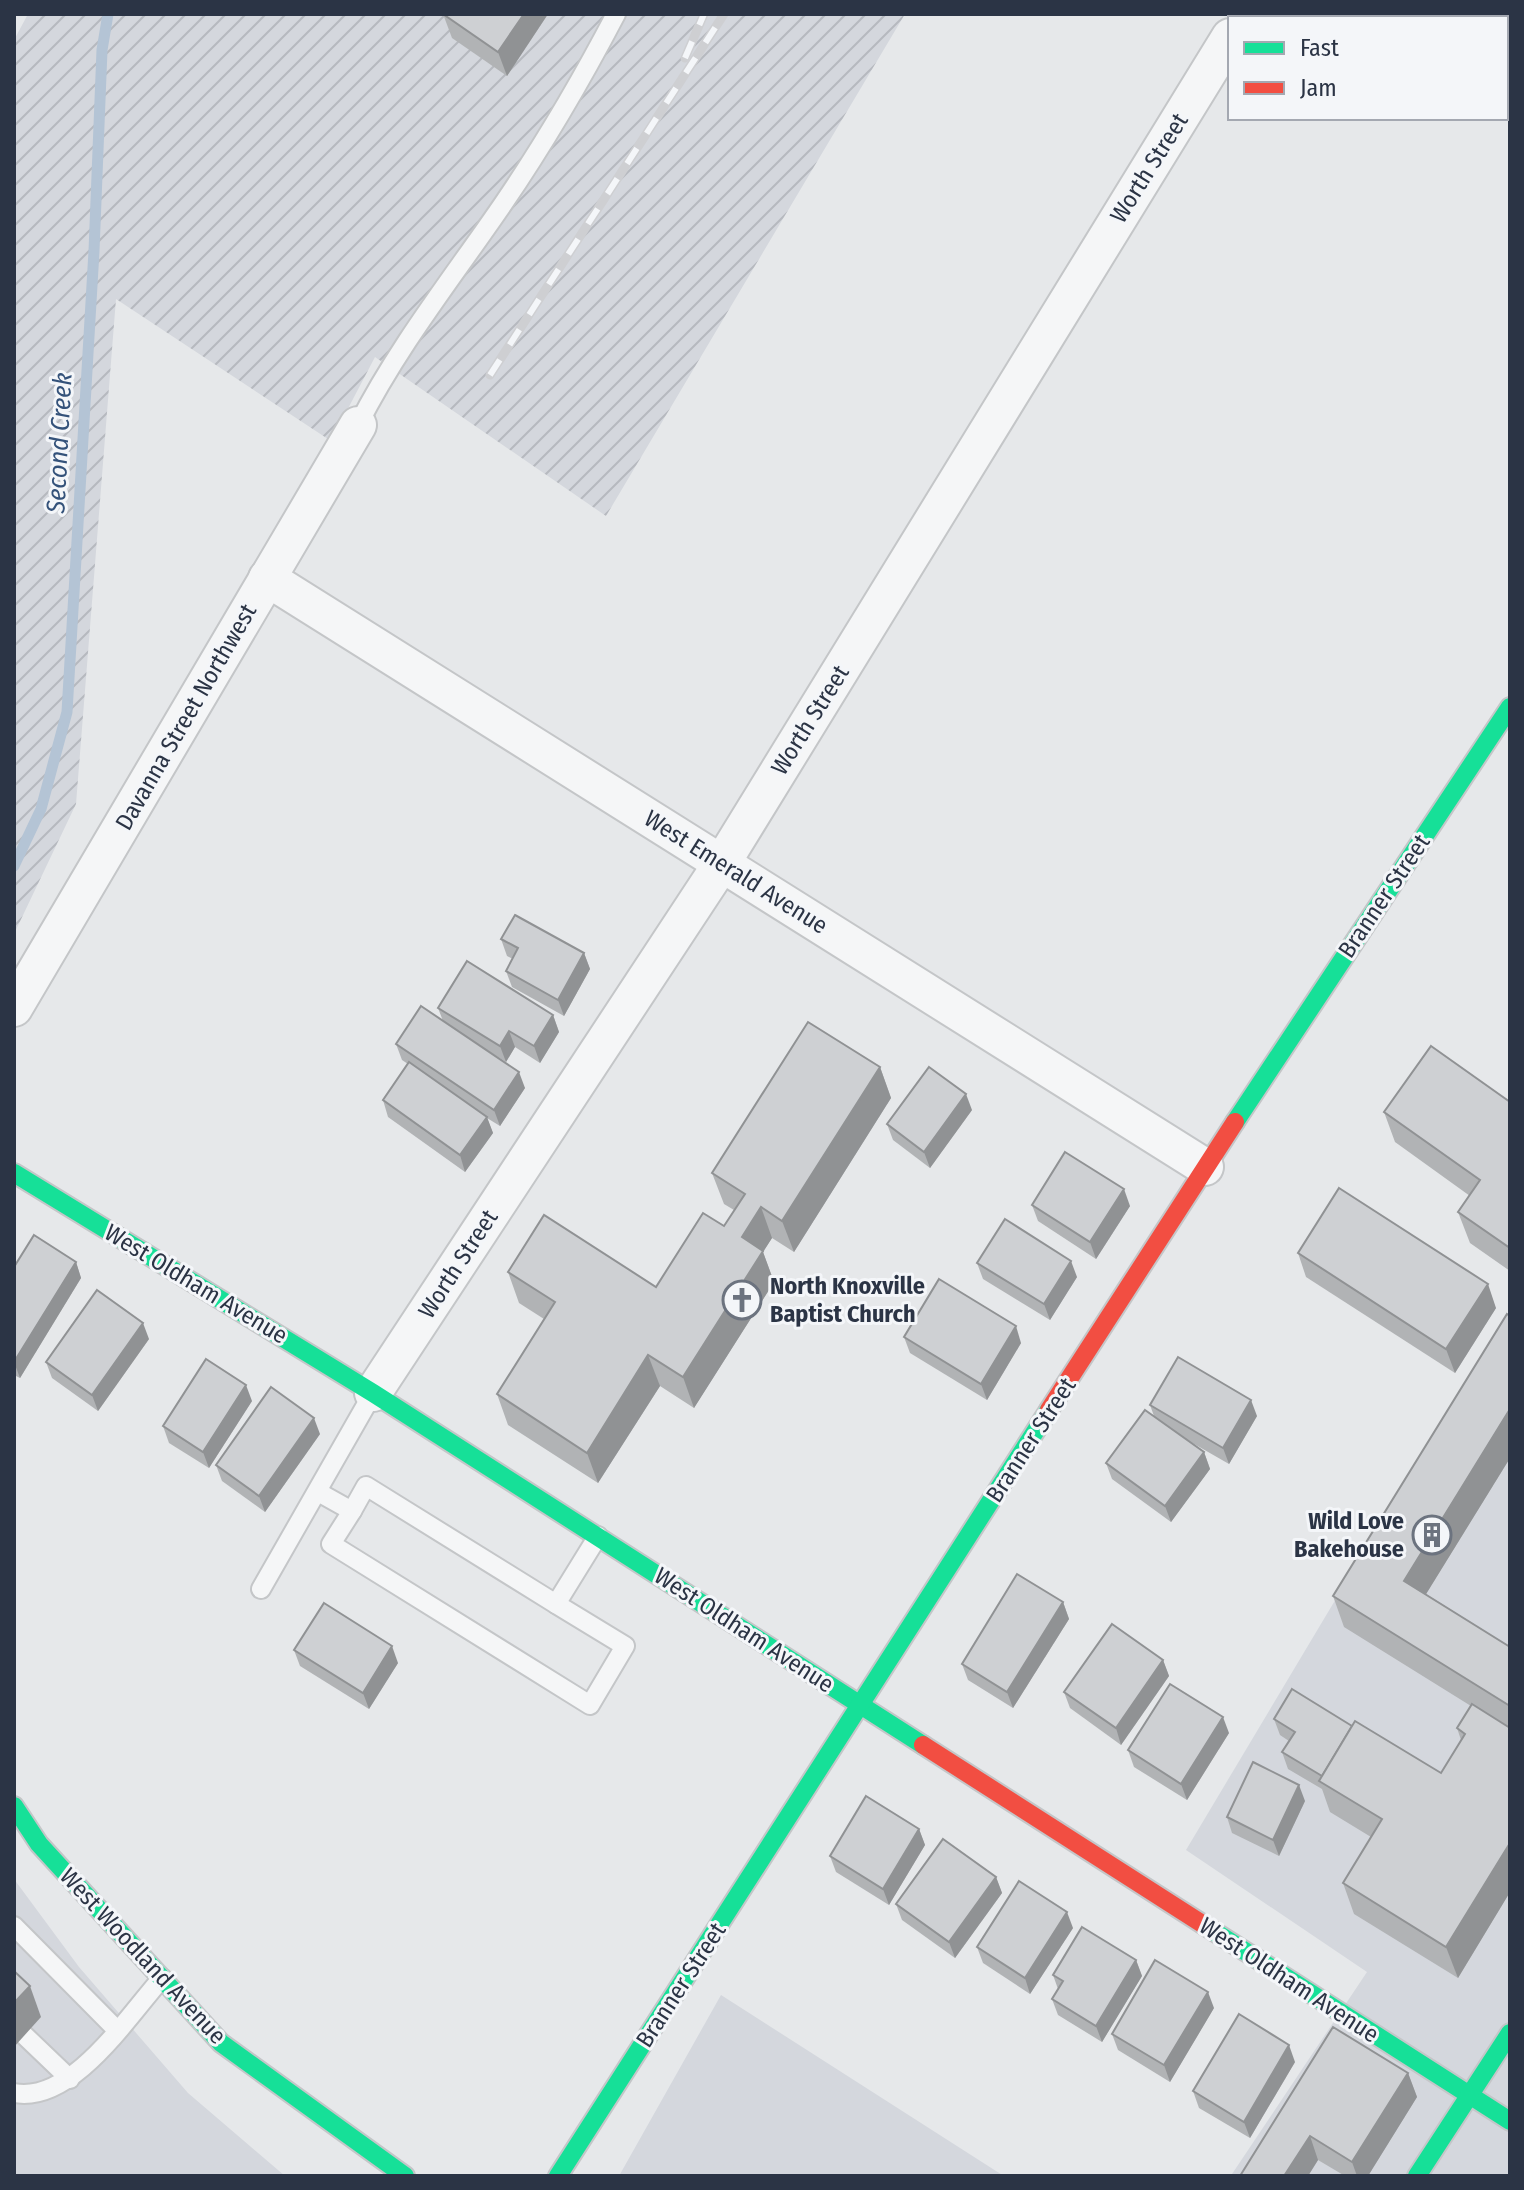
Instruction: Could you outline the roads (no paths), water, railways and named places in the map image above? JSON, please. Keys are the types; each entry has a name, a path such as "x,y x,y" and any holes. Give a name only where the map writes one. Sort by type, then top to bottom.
{"street":[{"name":"Worth Street","path":"373,1393 722,863 1228,40"},
{"name":"Davanna Street Northwest","path":"14,1008 358,425"},
{"name":"West Emerald Avenue","path":"267,578 1205,1167"},
{"name":"Branner Street","path":"558,2176 1205,1167 1510,707"},
{"name":"West Oldham Avenue","path":"14,1173 373,1393 1510,2121"},
{"name":"West Woodland Avenue","path":"14,1806 39,1844 221,2043 405,2176"},
{"path":"1417,2176 1510,2033"}],"lane":[{"path":"358,425 383,375 505,201 591,62 616,14"},
{"path":"261,1589 373,1393"},
{"path":"366,1486 556,1604 625,1646 590,1705 331,1544 366,1486"},
{"path":"318,1492 352,1511"},
{"path":"556,1604 598,1536"},
{"path":"14,1926 116,2029"},
{"path":"14,2093 43,2091 70,2079 162,1978"},
{"path":"24,2035 70,2079"}],"waterway":[{"name":"Second Creek","path":"14,866 41,809 67,712 94,251 102,50 108,14"}],"railway":[{"path":"685,58 704,14"},
{"path":"490,375 724,14"}],"place":[{"name":"North Knoxville Baptist Church","path":"742,1300"},
{"name":"Wild Love Bakehouse","path":"1432,1535"}]}
